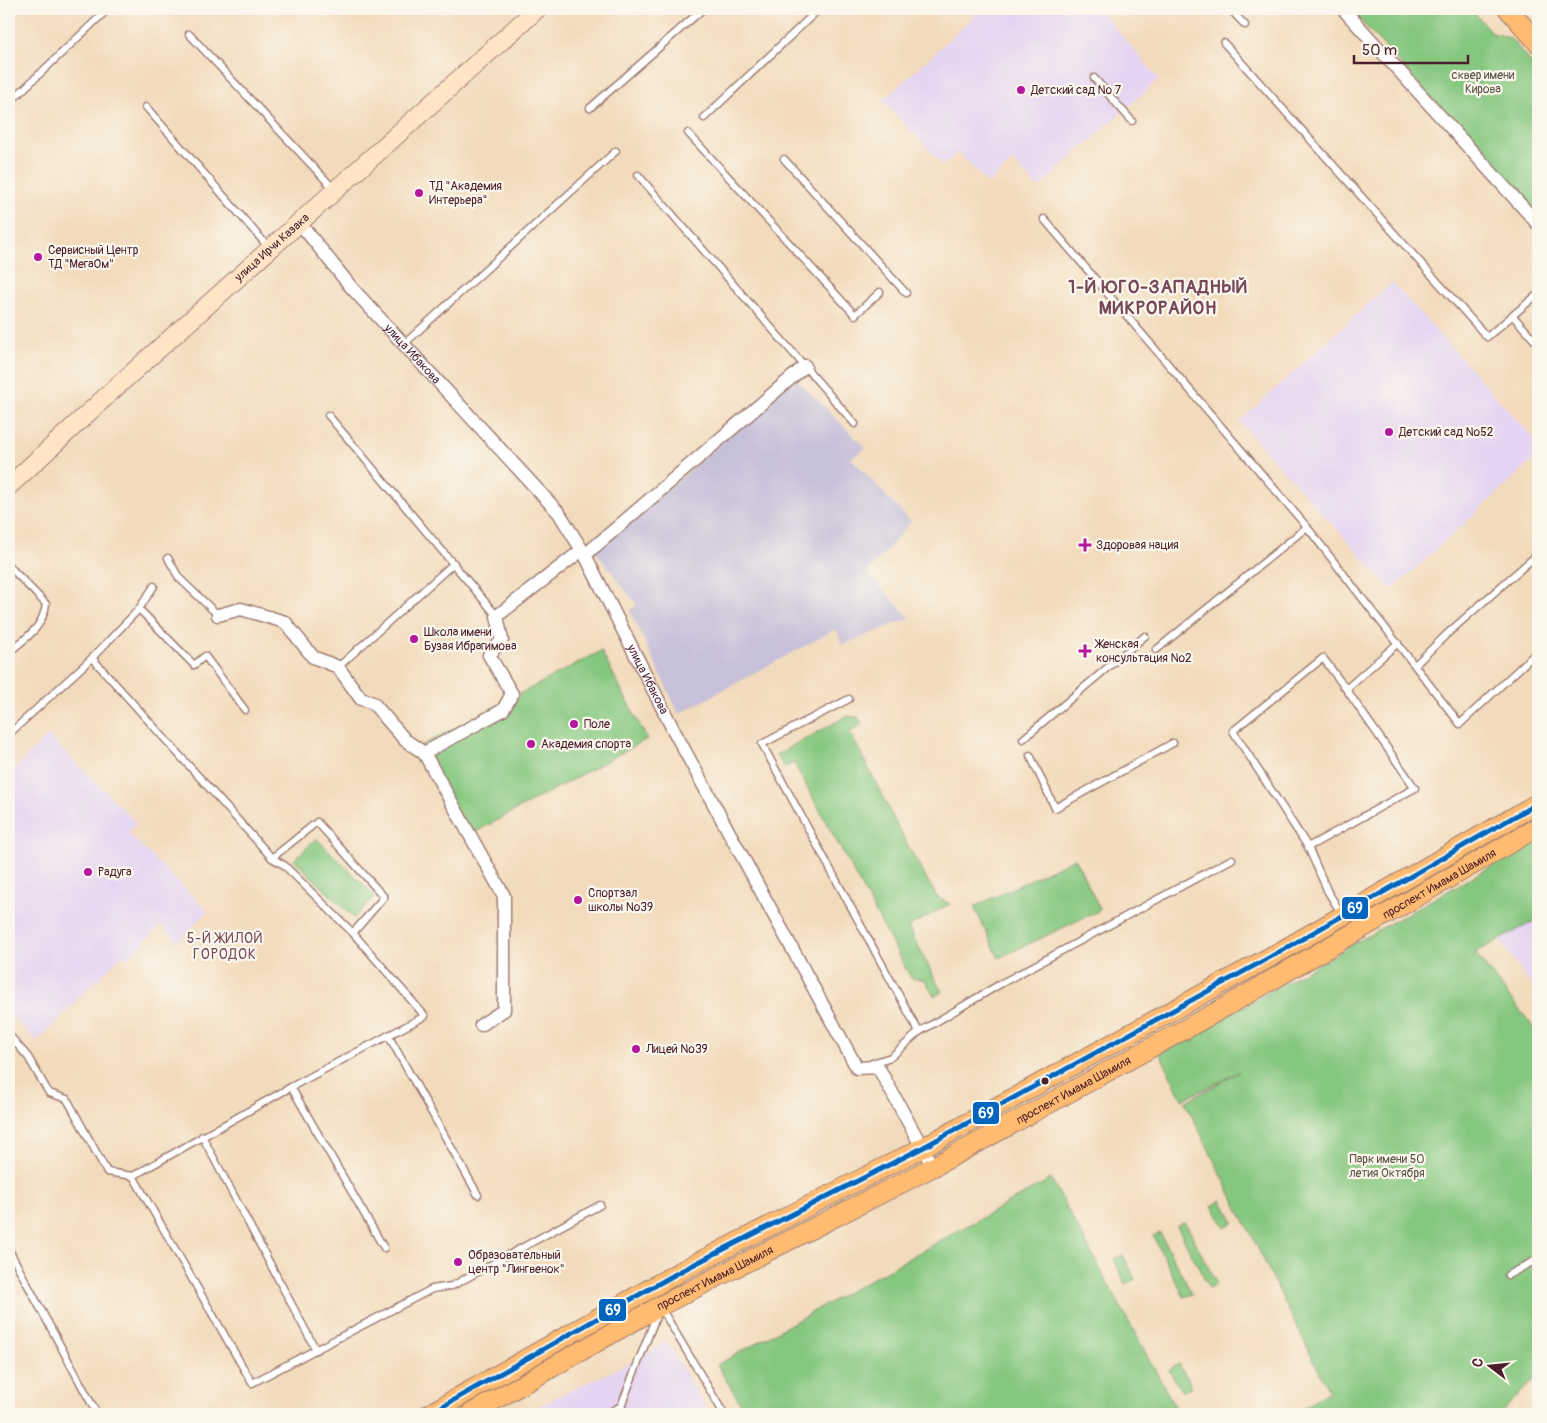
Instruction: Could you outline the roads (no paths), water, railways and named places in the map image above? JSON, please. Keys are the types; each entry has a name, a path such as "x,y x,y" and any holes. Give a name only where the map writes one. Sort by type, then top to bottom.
{"main road":[{"name":"улица Ирчи Казака","path":"9,486 535,9"},
{"path":"1508,9 1538,43"},
{"name":"проспект Имама Шамиля","path":"428,1414 649,1289 922,1148 1343,916 1538,803"},
{"name":"проспект Имама Шамиля","path":"470,1414 660,1306 933,1166 1218,1011 1538,826"},
{"path":"649,1289 660,1306"}],"street":[{"path":"1342,9 1538,224"},
{"name":"улица Ибакова","path":"299,222 351,287 559,513 584,553 674,731 857,1068"},
{"path":"424,753 503,710 512,694 489,655 502,640 497,616 584,553 805,366"},
{"path":"218,614 241,609 285,622 313,657 338,667 361,699 374,703 405,740 424,753 504,896 504,1010 482,1025"},
{"path":"857,1068 878,1067 933,1166"}],"lane":[{"path":"9,103 108,9"},
{"path":"590,108 703,9"},
{"path":"704,118 819,9"},
{"path":"1230,9 1245,25"},
{"path":"189,34 335,190"},
{"path":"1224,43 1487,337 1538,294"},
{"path":"1094,78 1132,121"},
{"path":"146,107 271,250"},
{"path":"688,133 855,315 880,292"},
{"path":"404,344 616,150"},
{"path":"784,159 906,293"},
{"path":"638,175 855,424"},
{"path":"1044,219 1307,527 1416,664 1460,724 1538,651"},
{"path":"1512,315 1538,344"},
{"path":"328,415 497,616"},
{"path":"1156,650 1307,527"},
{"path":"1416,664 1448,632 1538,554"},
{"path":"168,558 179,578 218,614"},
{"path":"338,667 454,563"},
{"path":"9,566 46,604 40,626 9,652"},
{"path":"9,734 92,658 139,610 154,586"},
{"path":"139,610 194,665 205,656 245,710"},
{"path":"1023,739 1145,636"},
{"path":"1346,688 1398,642"},
{"path":"9,1035 28,1057 49,1093 67,1099 107,1172 133,1176 291,1087 425,1016 353,933 284,865 272,858 92,658"},
{"path":"1308,847 1415,788 1323,658 1234,731 1308,847 1328,892 1343,916"},
{"path":"849,699 762,744 919,1032"},
{"path":"1030,755 1055,808 1174,743"},
{"path":"272,858 318,822 384,897 353,933"},
{"path":"857,1068 891,1057 919,1032 1002,983 1232,859"},
{"path":"388,1035 478,1195"},
{"path":"291,1087 384,1248"},
{"path":"202,1136 316,1350"},
{"path":"133,1176 252,1383 432,1289 452,1286 600,1205"},
{"path":"9,1250 97,1414"},
{"path":"1508,1275 1538,1259"},
{"path":"607,1414 621,1406 660,1306"},
{"path":"660,1306 724,1414"},
{"path":"621,1406 626,1414"}],"place":[{"name":"Детский сад № 7","path":"1021,90"},
{"name":"ТД \"Академия Интерьера\"","path":"419,193"},
{"name":"Сервисный Центр ТД \"МегаОм\"","path":"38,257"},
{"name":"Детский сад №52","path":"1389,432"},
{"name":"Здоровая нация","path":"1085,545"},
{"name":"Школа имени Бузая Ибрагимова","path":"414,639"},
{"name":"Женская консультация №2","path":"1085,651"},
{"name":"Поле","path":"574,724"},
{"name":"Академия спорта","path":"531,744"},
{"name":"Радуга","path":"88,872"},
{"name":"Спортзал школы №39","path":"578,900"},
{"name":"Лицей №39","path":"636,1049"},
{"name":"Образовательный центр \"Лингвенок\"","path":"458,1262"}],"district":[{"name":"1-Й ЮГО-ЗАПАДНЫЙ МИКРОРАЙОН","path":"1158,297"},
{"name":"5-Й ЖИЛОЙ ГОРОДОК","path":"225,946"}],"park label":[{"name":"сквер имени Кирова","path":"1483,82"},
{"name":"Парк имени 50 летия Октября","path":"1387,1166"}]}
